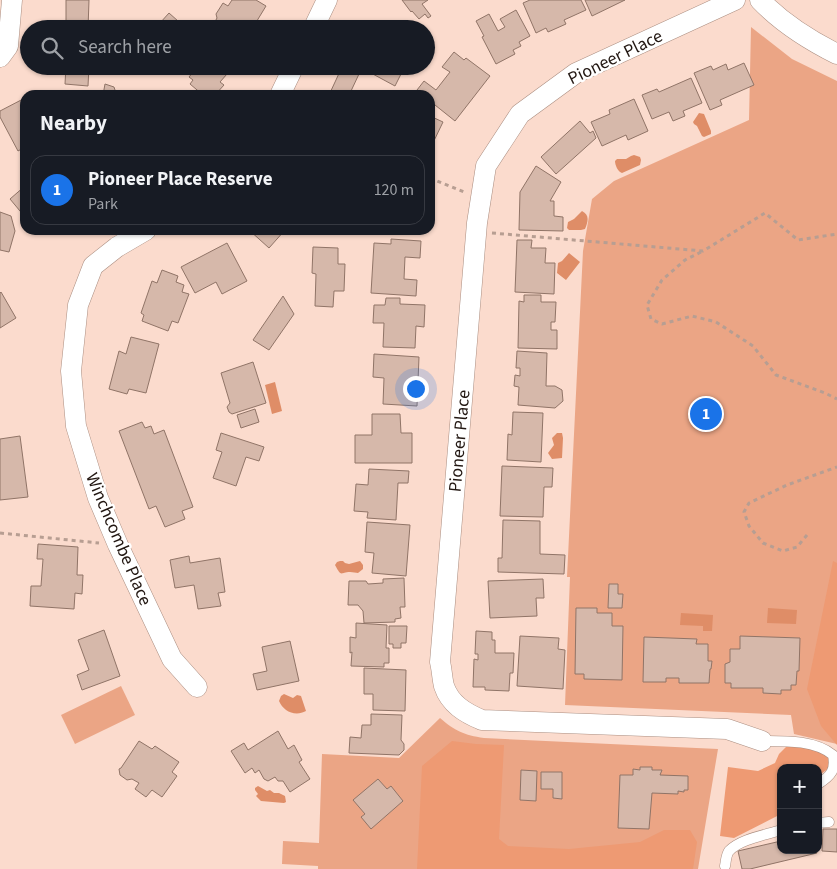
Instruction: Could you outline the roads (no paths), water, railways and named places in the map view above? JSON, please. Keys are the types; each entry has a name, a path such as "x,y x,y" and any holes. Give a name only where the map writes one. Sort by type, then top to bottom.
{"street":[{"path":"0,57 8,46 12,0"},
{"path":"318,20 328,0"},
{"name":"Pioneer Place","path":"734,0 576,73 520,114 486,166 477,232 440,662 444,687 453,703 467,714 482,720 726,729 762,741"},
{"path":"760,0 772,13 814,42 837,54"},
{"path":"282,90 290,75"},
{"name":"Winchcombe Place","path":"137,235 117,247 93,266 78,305 71,372 76,426 98,498 118,545 172,659 197,687"}],"lane":[{"path":"762,741 794,741 826,749 834,755 834,768 828,777 822,781"},
{"path":"725,866 728,852 735,846 753,838 777,831"}],"place":[{"name":"Pioneer Place Reserve","path":"706,414"}]}
